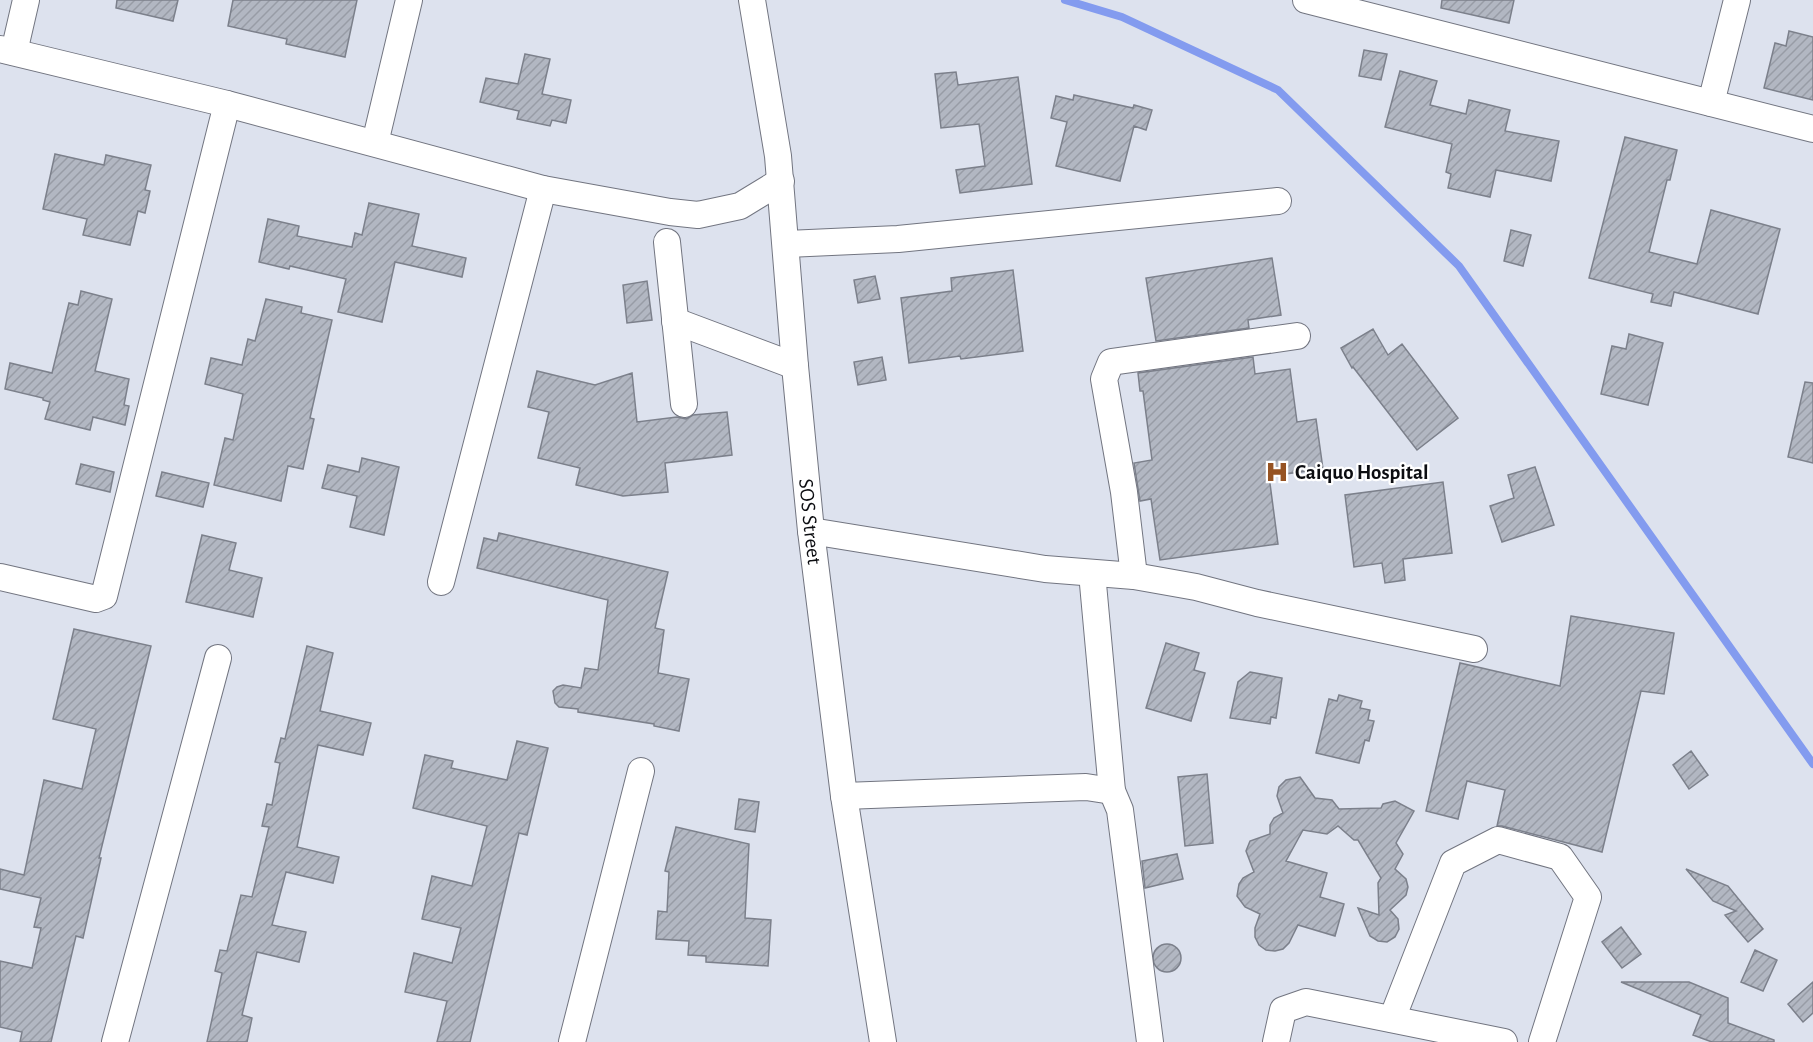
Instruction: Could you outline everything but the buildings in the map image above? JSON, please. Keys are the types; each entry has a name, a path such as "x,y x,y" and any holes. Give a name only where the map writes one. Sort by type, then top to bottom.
{"street":[{"path":"26,0 7,51 227,104 543,189 698,215 740,206 781,181"},
{"path":"375,143 409,0"},
{"name":"SOS Street","path":"752,0 781,181 795,366 811,531 844,796 883,1042"},
{"path":"1309,0 1813,129"},
{"path":"1711,103 1737,0"},
{"path":"0,577 96,600 104,596 227,104"},
{"path":"441,582 543,189"},
{"path":"787,244 898,239 1278,201"},
{"path":"667,242 684,404"},
{"path":"675,321 795,366"},
{"path":"1134,576 1124,492 1104,378 1111,362 1297,336"},
{"path":"811,531 1045,569 1134,576 1196,587 1257,603 1474,649"},
{"path":"1092,573 1112,790 1120,810 1150,1042"},
{"path":"115,1042 219,658"},
{"path":"572,1042 641,771"},
{"path":"844,796 1086,787 1112,790"},
{"path":"1392,1019 1453,863 1498,840 1560,857 1588,897 1542,1042"},
{"path":"1276,1042 1283,1010 1306,1002 1504,1042"}],"waterway":[{"path":"1065,0 1122,17 1278,90 1459,266 1813,764"}],"place":[{"name":"Caiquo Hospital","path":"1277,472"}]}
